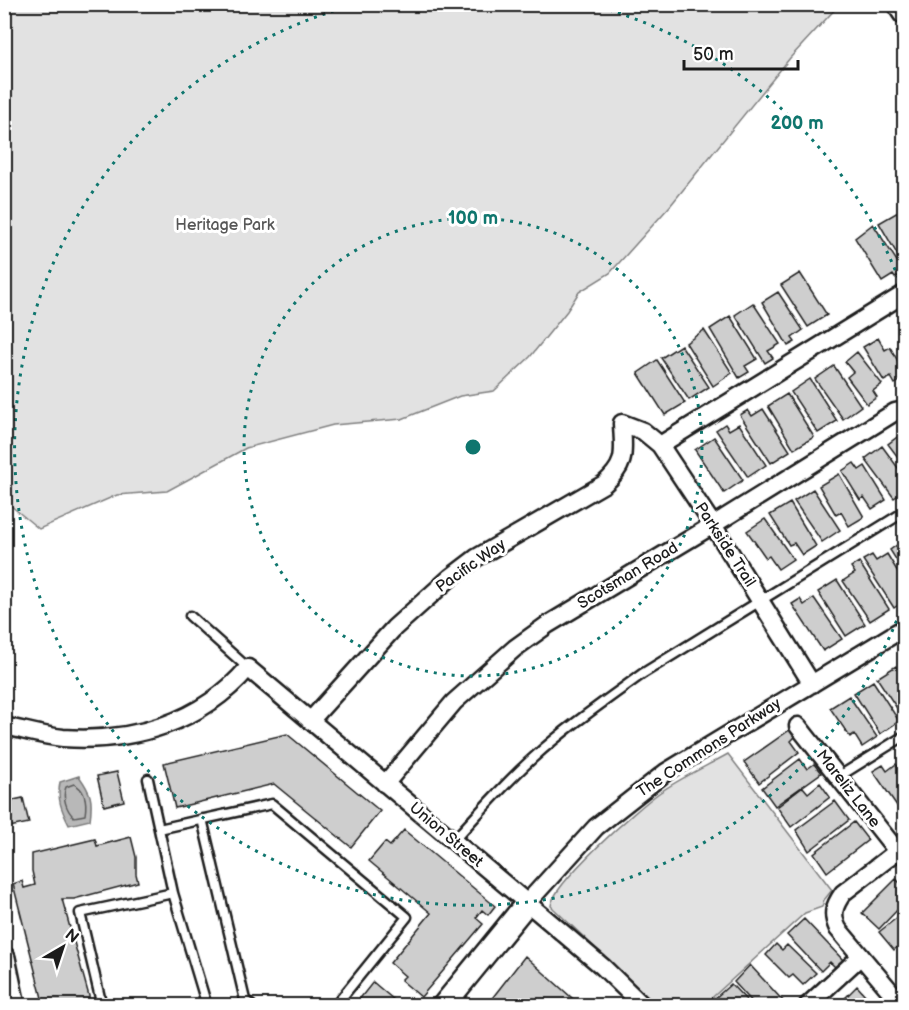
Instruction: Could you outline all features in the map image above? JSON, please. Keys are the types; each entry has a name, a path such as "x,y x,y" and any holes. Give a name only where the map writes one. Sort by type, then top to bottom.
{"street":[{"path":"898,4 904,13"},
{"path":"660,445 904,294"},
{"name":"Scotsman Road","path":"385,784 454,702 515,648 547,624 713,525 895,411 904,410"},
{"name":"Parkside Trail","path":"622,423 644,430 660,445 812,684"},
{"name":"Pacific Way","path":"310,721 394,628 451,577 476,558 604,484 618,471 624,456 622,423"},
{"name":"The Commons Parkway","path":"443,1005 527,903 596,827 629,800 666,772 904,628"},
{"path":"4,726 44,735 74,738 109,737 158,728 211,703 248,668"},
{"name":"Union Street","path":"248,668 603,967 643,1005"},
{"name":"Mareliz Lane","path":"798,726 902,852"},
{"path":"902,852 843,893 836,902 834,920 838,929 903,1005"},
{"path":"807,1005 861,956"},
{"path":"4,958 14,1005"}],"lane":[{"path":"453,840 531,760 562,733 642,674 904,512"},
{"path":"190,616 248,668"},
{"path":"838,777 904,736"},
{"path":"148,779 173,893 207,1005"},
{"path":"159,829 272,804 407,917 334,1005"},
{"path":"202,819 245,1000 252,1005"},
{"path":"102,1005 80,914 173,893"}],"green space":[{"name":"Heritage Park","path":"4,5 839,5 790,58 670,206 610,273 579,292 567,311 530,357 494,391 460,396 402,419 333,425 246,448 167,491 117,495 39,529 5,501"},
{"path":"728,754 832,890 824,900 822,907 805,913 704,1005 656,1005 551,906 555,895 565,881 648,801 684,777"}],"water":[{"path":"79,776 90,796 90,820 69,825 60,804 60,782"}],"building":[{"path":"898,212 904,222 904,266 879,223"},
{"path":"873,224 904,272 895,278 893,275 882,282 855,238"},
{"path":"800,273 827,315 808,327 781,285"},
{"path":"778,292 803,330 792,338 795,342 788,346 762,302"},
{"path":"753,303 780,344 768,351 773,358 765,363 735,315"},
{"path":"730,316 757,359 745,366 749,372 739,378 710,329"},
{"path":"704,330 732,373 713,386 686,343"},
{"path":"878,338 885,350 890,347 904,372 904,378 895,384 891,377 884,381 863,347"},
{"path":"681,345 709,387 689,400 661,358"},
{"path":"857,352 882,384 873,391 877,397 867,404 847,377 853,372 845,362"},
{"path":"657,360 685,403 665,415 638,373"},
{"path":"834,366 861,406 843,419 815,379"},
{"path":"810,379 837,421 818,433 791,392"},
{"path":"787,394 814,437 794,449 768,406"},
{"path":"763,409 790,451 771,463 740,415 748,410 752,416"},
{"path":"725,424 729,430 739,424 766,465 748,477 716,430"},
{"path":"904,432 904,465 888,444"},
{"path":"714,437 743,480 724,493 695,450"},
{"path":"882,446 904,476 904,494 903,492 894,498 865,459"},
{"path":"854,463 859,470 865,466 886,500 872,509 864,497 860,500 842,471"},
{"path":"839,474 864,517 849,526 841,512 836,515 819,486"},
{"path":"813,489 840,530 822,542 794,501"},
{"path":"790,503 816,546 802,555 794,543 789,545 770,515"},
{"path":"765,519 793,559 778,569 769,556 766,558 747,531"},
{"path":"904,540 904,572 890,550"},
{"path":"887,554 904,582 904,601 894,608 863,560 872,555 876,561"},
{"path":"859,562 889,609 870,621 843,581 855,573 851,567"},
{"path":"837,580 865,624 846,636 818,592"},
{"path":"814,598 842,639 823,651 792,604 800,599 804,605"},
{"path":"896,666 904,678 904,719 877,678"},
{"path":"873,681 899,721 880,734 854,693"},
{"path":"849,696 877,737 862,747 854,734 850,737 830,708"},
{"path":"791,729 796,736 791,741 799,752 759,783 744,762"},
{"path":"287,734 380,811 351,847 274,784 175,808 164,763"},
{"path":"800,759 807,769 814,764 821,773 775,806 762,788"},
{"path":"896,764 904,776 904,816 873,771 883,765 887,771"},
{"path":"117,772 124,801 104,806 97,776"},
{"path":"820,783 830,797 791,827 777,807 803,787 808,793"},
{"path":"23,798 29,823 4,828 4,802"},
{"path":"835,801 849,820 809,851 796,830"},
{"path":"854,822 868,840 827,872 814,853"},
{"path":"404,830 495,906 488,915 482,910 476,918 483,924 421,997 401,980 405,976 390,963 431,913 369,861 385,842 390,846"},
{"path":"131,837 136,857 138,882 74,899 62,899 89,996 89,1006 44,1006 13,884 22,881 24,888 35,885 32,854 95,839 97,846"},
{"path":"896,879 904,887 904,903 879,929 862,913"},
{"path":"904,912 904,941 894,950 879,932"},
{"path":"804,919 843,960 835,967 830,962 821,971 787,935"},
{"path":"776,944 782,950 787,945 816,973 803,985 793,975 789,978 766,955"},
{"path":"904,951 904,963 898,957"},
{"path":"525,956 581,1006 486,1006"},
{"path":"750,965 785,1003 782,1006 756,1006 734,982"},
{"path":"373,982 401,1006 354,1006"},
{"path":"731,984 752,1006 718,1006 713,1000"},
{"path":"857,986 875,1006 844,1006 841,1002"}]}
